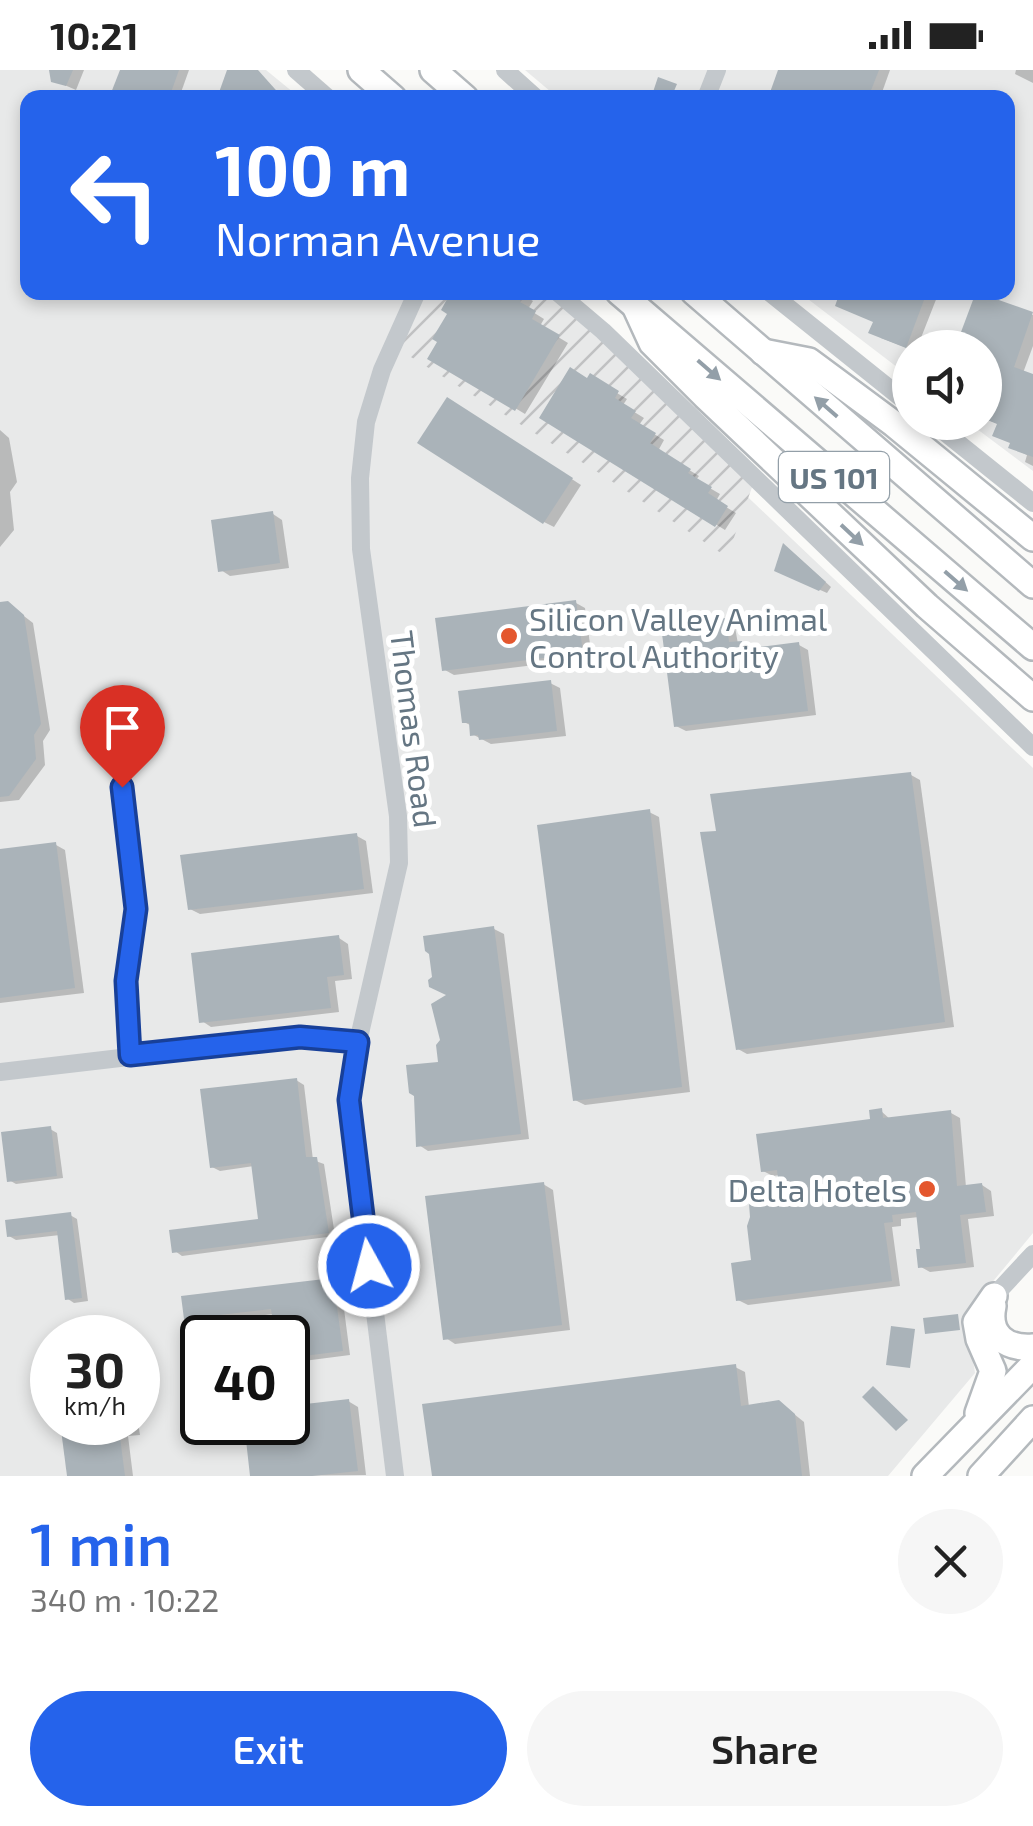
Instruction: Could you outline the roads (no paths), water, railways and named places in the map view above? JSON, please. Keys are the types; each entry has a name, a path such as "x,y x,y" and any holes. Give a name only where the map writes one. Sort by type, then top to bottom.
{"highway":[{"path":"362,70 384,90"},
{"path":"433,70 457,90"},
{"path":"628,300 652,343 927,606 1033,698"},
{"name":"US 101","path":"628,300 1033,647"},
{"name":"US 101","path":"703,300 1033,585"},
{"path":"763,352 809,361 894,424 1033,538"},
{"path":"927,606 946,633 1033,715"},
{"path":"994,1296 991,1323 996,1334 1009,1345 1033,1346"},
{"path":"968,1434 993,1379 976,1322 994,1296"},
{"path":"925,1476 1033,1365"},
{"path":"981,1476 1033,1420"},
{"path":"1003,1454 1033,1440"}],"street":[{"path":"296,70 319,90"},
{"path":"505,70 527,90"},
{"name":"Thomas Road","path":"395,1476 349,1100 358,1042 400,863 398,816 359,530 360,478 366,422 382,370 413,300"},
{"path":"566,300 1033,747"},
{"path":"779,300 892,391"},
{"path":"954,440 1033,504"},
{"path":"122,787 136,909 126,981 130,1055"},
{"path":"0,1072 300,1037 358,1042"},
{"path":"994,1296 1033,1254"}],"place":[{"name":"Silicon Valley Animal Control Authority","path":"509,636"},
{"name":"Delta Hotels","path":"927,1189"}]}
